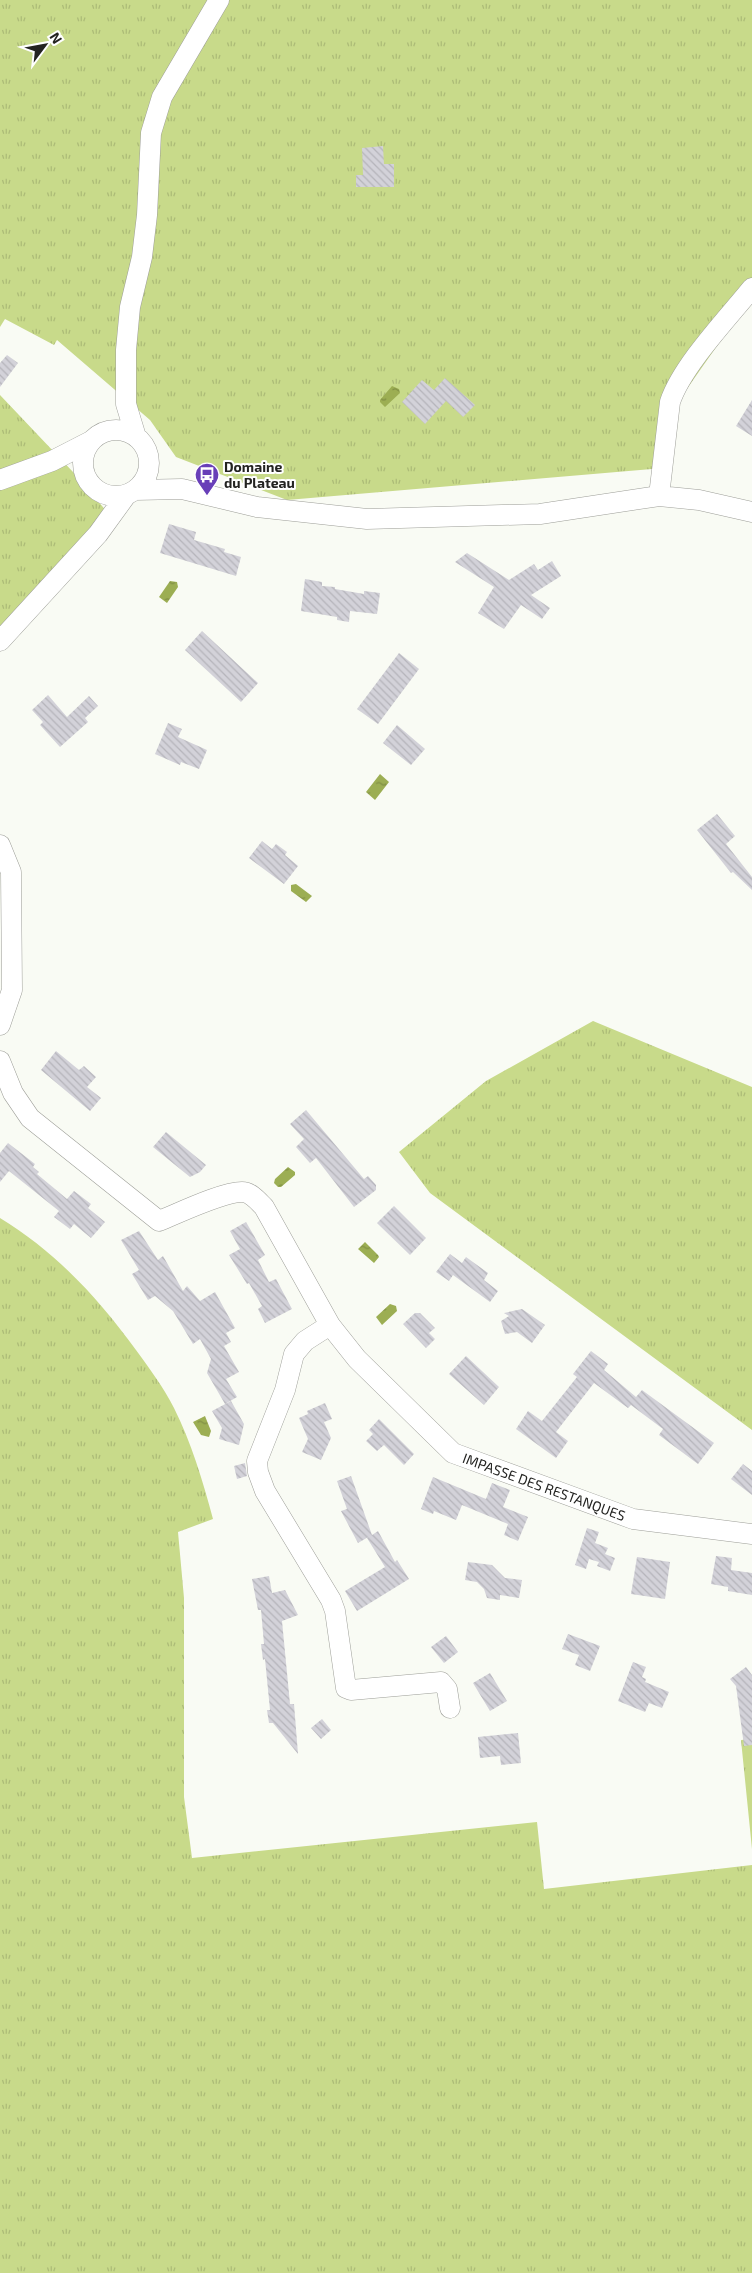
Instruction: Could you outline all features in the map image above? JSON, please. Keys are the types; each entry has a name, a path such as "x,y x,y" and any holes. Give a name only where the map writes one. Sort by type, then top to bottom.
{"street":[{"path":"136,437 126,404 126,350 130,307 142,257 147,215 151,133 162,97 219,0"},
{"path":"659,496 670,402 674,391 706,345 752,288"},
{"path":"116,430 126,404"},
{"path":"0,480 52,461 91,441 98,435 116,430 127,432 136,437 144,445 148,455 182,489"},
{"path":"91,441 86,449 83,468 91,485 102,493 110,495 182,489 257,507 367,519 540,514 659,496 699,500 752,512"},
{"path":"0,641 109,522 131,492 147,475 148,455"},
{"path":"52,461 83,468"},
{"path":"102,493 107,507 109,522"},
{"path":"0,845 11,872 12,990 0,1025"},
{"name":"IMPASSE DES RESTANQUES","path":"0,1061 13,1093 30,1118 159,1221 223,1196 243,1192 256,1198 264,1207 330,1325 357,1359 453,1453 633,1519 752,1534"},
{"path":"330,1325 305,1341 294,1354 285,1390 257,1460 258,1472 265,1491 331,1600 335,1611 346,1688 351,1690 440,1682 447,1689 450,1708"}],"green space":[{"path":"0,0 752,0 752,296 670,413 652,469 287,500 176,457 150,420 57,340 54,345 5,319 0,327"},
{"path":"0,395 73,472 108,513 0,639"},
{"path":"593,1021 752,1087 752,1430 430,1193 399,1152 486,1081"},
{"path":"0,1218 58,1261 91,1294 122,1331 156,1378 174,1408 191,1448 205,1490 213,1519 178,1532 184,1598 184,1797 192,1858 537,1822 544,1889 752,1865 752,2273 0,2273"},
{"path":"752,1739 752,1849 741,1740"}],"water":[{"path":"392,386 399,389 400,393 385,407 380,400"},
{"path":"170,581 177,582 178,587 167,603 159,597"},
{"path":"380,774 389,782 375,800 366,792"},
{"path":"296,884 312,896 306,902 291,891 291,885"},
{"path":"288,1167 295,1172 295,1175 281,1187 278,1187 274,1183 275,1179"},
{"path":"365,1242 379,1257 374,1263 358,1249"},
{"path":"390,1304 396,1306 397,1311 382,1325 376,1317"},
{"path":"205,1416 211,1431 209,1437 201,1435 193,1422"}],"building":[{"path":"383,146 384,164 394,164 394,187 356,187 356,175 363,175 362,148"},
{"path":"7,355 18,363 0,387 0,363"},
{"path":"445,378 475,405 463,417 446,401 425,424 402,402 422,380 434,390"},
{"path":"752,400 752,436 736,426"},
{"path":"169,524 196,532 194,540 225,549 224,552 241,557 236,576 160,553"},
{"path":"467,553 509,580 534,564 538,570 552,561 561,576 531,595 550,608 542,619 521,605 504,629 478,613 494,587 455,562"},
{"path":"305,579 322,582 322,586 335,587 335,589 364,594 364,591 380,593 377,614 350,611 349,622 337,620 337,617 301,611"},
{"path":"202,631 258,683 241,702 185,650"},
{"path":"399,653 419,669 378,724 357,709"},
{"path":"48,695 67,717 89,696 98,706 85,718 88,722 60,747 40,725 43,722 32,710"},
{"path":"168,723 182,729 178,737 207,750 199,769 181,762 180,765 155,754"},
{"path":"397,725 425,749 411,765 383,743"},
{"path":"717,814 735,836 726,844 752,877 752,890 733,872 731,873 697,830"},
{"path":"262,841 272,849 276,844 287,852 285,855 298,866 284,884 249,858"},
{"path":"56,1051 79,1070 84,1066 96,1077 87,1087 101,1098 90,1111 41,1070"},
{"path":"306,1110 364,1179 368,1176 376,1185 376,1190 354,1207 316,1158 310,1163 296,1147 304,1139 290,1124"},
{"path":"166,1132 206,1165 200,1172 190,1177 153,1147"},
{"path":"8,1143 35,1164 33,1167 39,1172 37,1174 67,1199 74,1191 91,1204 88,1208 105,1222 91,1238 74,1224 70,1229 54,1217 59,1211 9,1171 0,1182 0,1153"},
{"path":"394,1206 426,1238 410,1255 377,1223"},
{"path":"246,1222 265,1255 258,1260 269,1282 276,1279 292,1309 265,1323 258,1309 262,1306 249,1283 247,1284 229,1255 240,1249 230,1231"},
{"path":"139,1231 158,1260 163,1256 183,1291 187,1286 200,1301 215,1292 235,1328 226,1333 231,1342 224,1346 239,1372 226,1379 237,1397 225,1404 207,1373 211,1359 200,1339 193,1344 173,1311 155,1296 148,1300 132,1274 139,1270 121,1240"},
{"path":"450,1254 462,1263 466,1257 488,1273 484,1280 498,1291 490,1302 453,1275 449,1281 436,1272"},
{"path":"522,1309 545,1325 532,1343 517,1332 505,1334 501,1321 509,1316 504,1313"},
{"path":"415,1313 420,1313 435,1328 429,1333 435,1339 426,1348 403,1324"},
{"path":"591,1351 608,1364 604,1370 636,1397 642,1390 714,1443 698,1464 659,1435 663,1429 631,1405 628,1408 594,1383 556,1432 568,1441 556,1458 516,1429 528,1411 542,1421 577,1377 573,1374"},
{"path":"466,1356 499,1387 484,1405 449,1374"},
{"path":"231,1401 244,1424 239,1445 219,1439 222,1428 212,1411"},
{"path":"325,1403 332,1419 324,1422 331,1438 321,1460 302,1452 308,1439 299,1418 308,1414 307,1411"},
{"path":"379,1419 414,1454 404,1465 384,1445 377,1451 366,1441 373,1434 369,1430"},
{"path":"245,1463 247,1476 237,1479 234,1466"},
{"path":"743,1464 752,1471 752,1495 731,1479"},
{"path":"351,1476 372,1535 378,1531 395,1562 397,1560 409,1579 357,1611 345,1591 385,1567 367,1538 370,1536 358,1543 341,1511 347,1509 337,1481"},
{"path":"433,1477 486,1499 492,1483 510,1490 503,1507 528,1517 518,1541 504,1535 508,1524 462,1505 456,1520 434,1511 433,1514 421,1509"},
{"path":"587,1528 599,1532 595,1543 608,1548 605,1554 615,1558 610,1571 597,1566 599,1562 589,1559 586,1569 575,1565"},
{"path":"716,1556 732,1558 731,1570 752,1573 752,1595 728,1591 728,1587 711,1584"},
{"path":"637,1557 670,1562 665,1599 631,1594"},
{"path":"468,1562 492,1565 505,1578 522,1580 519,1598 500,1595 500,1600 487,1598 484,1589 477,1582 465,1580"},
{"path":"269,1576 272,1593 285,1590 298,1615 282,1621 290,1704 294,1704 298,1754 273,1723 269,1723 267,1710 270,1710 265,1659 263,1660 261,1644 264,1644 261,1610 258,1610 252,1579"},
{"path":"568,1634 600,1646 590,1671 575,1665 579,1655 562,1649"},
{"path":"446,1636 458,1652 444,1663 431,1647"},
{"path":"633,1662 646,1667 642,1677 646,1679 645,1682 669,1692 662,1708 649,1703 645,1712 618,1701"},
{"path":"746,1667 752,1675 752,1745 744,1746 736,1686 730,1679"},
{"path":"490,1673 507,1701 490,1711 473,1683"},
{"path":"322,1719 331,1730 321,1739 311,1728"},
{"path":"518,1733 521,1763 501,1765 500,1756 480,1758 478,1737"}],"place":[{"name":"Domaine du Plateau","path":"207,496"}]}
